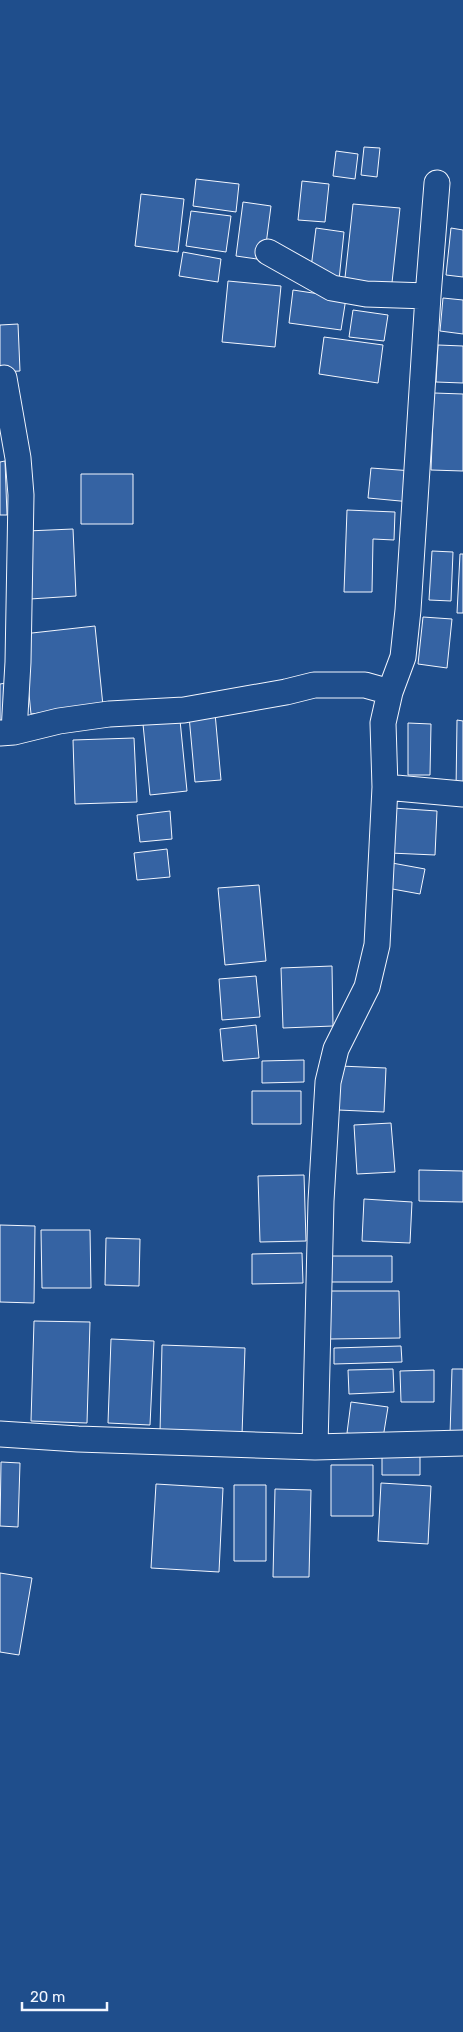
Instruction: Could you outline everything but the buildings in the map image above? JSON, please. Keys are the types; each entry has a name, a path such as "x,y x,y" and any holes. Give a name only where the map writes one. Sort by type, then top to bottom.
{"street":[{"path":"315,1447 321,1201 328,1082 336,1049 367,987 377,945 385,787 383,723 390,692 403,657 408,610 437,183"},
{"path":"268,252 332,288 366,294 428,296"},
{"path":"4,378 18,458 22,495 18,662 7,732 59,721 110,714 184,710 286,692 314,685 337,683 365,685 390,692"},
{"path":"385,787 463,794"},
{"path":"0,1434 78,1439 315,1447 463,1443"}]}
